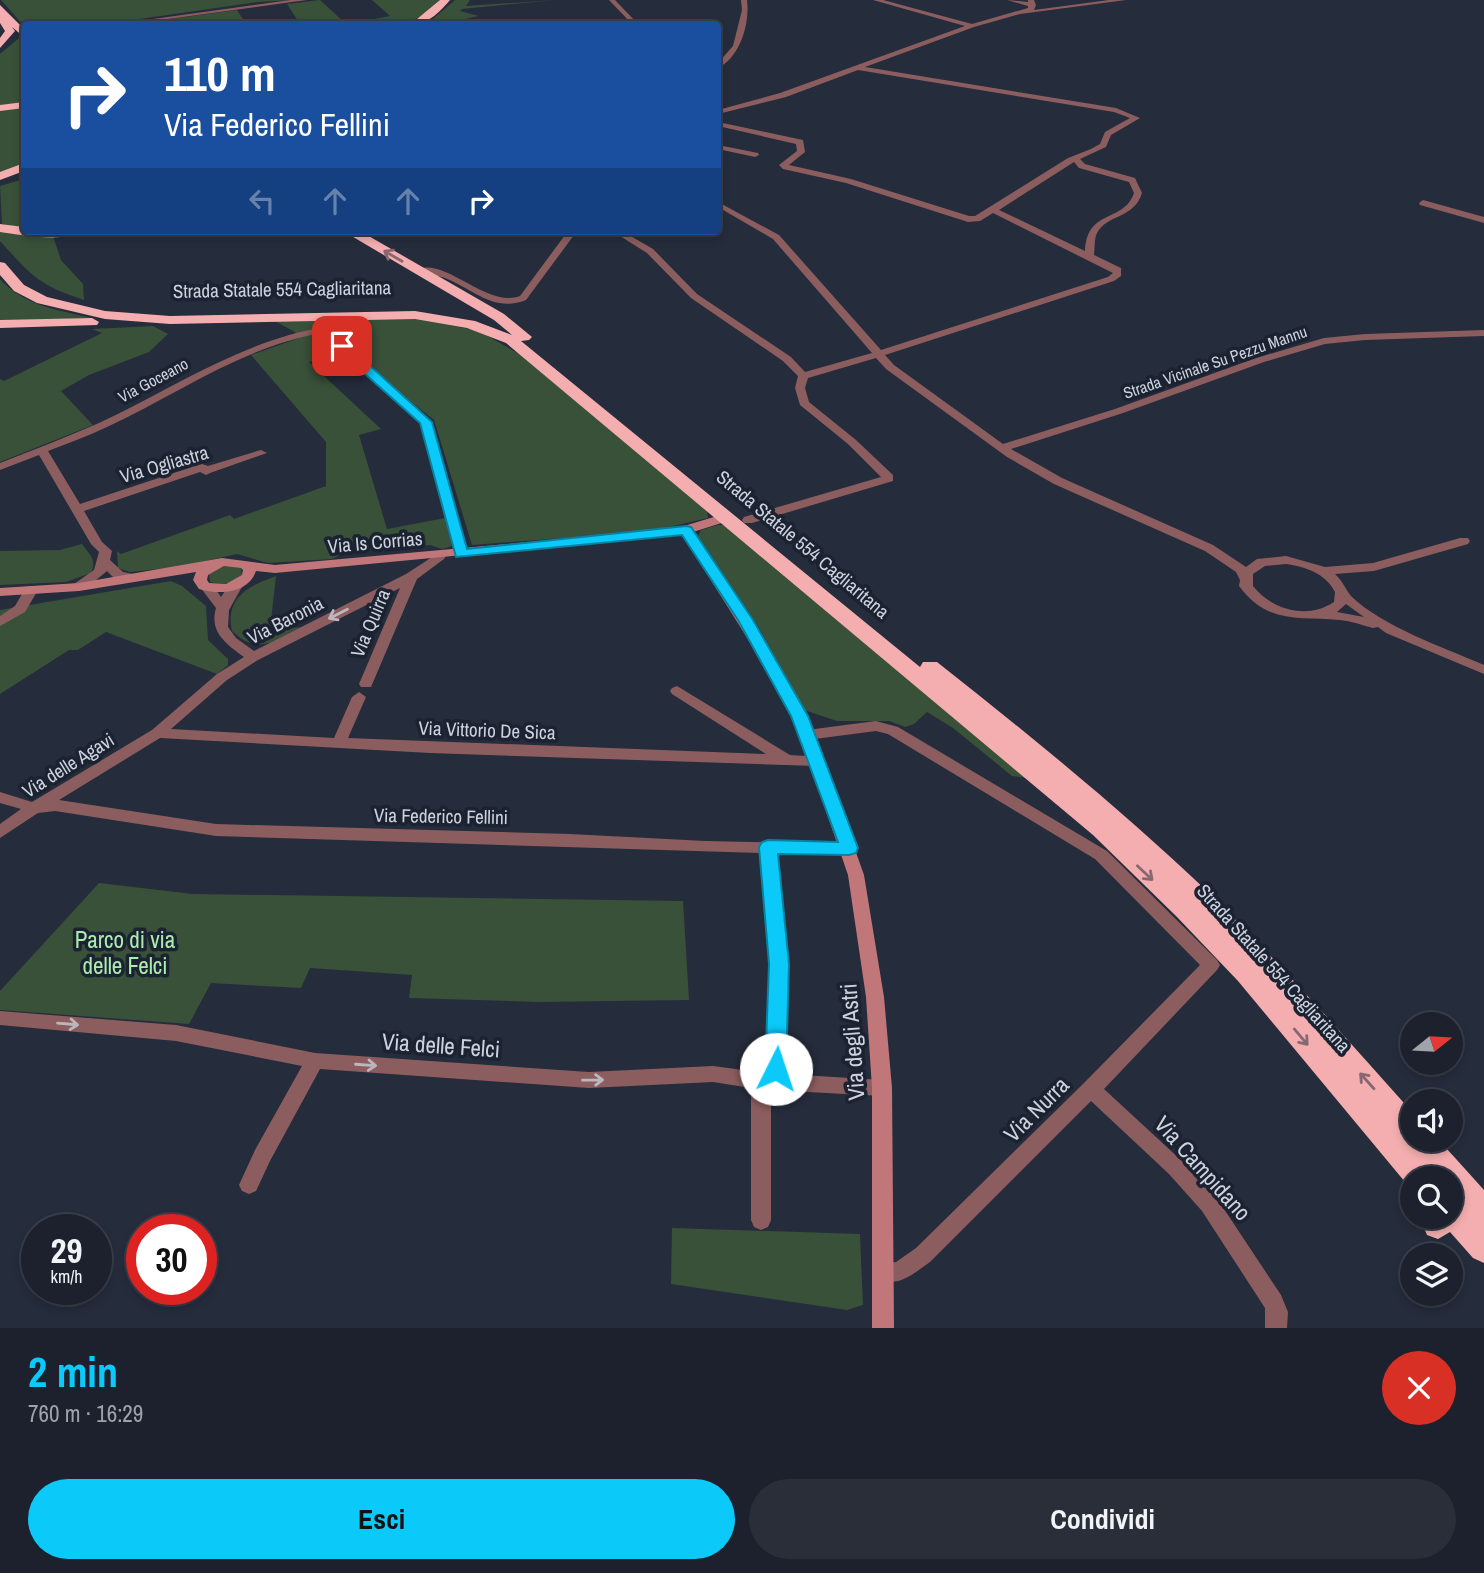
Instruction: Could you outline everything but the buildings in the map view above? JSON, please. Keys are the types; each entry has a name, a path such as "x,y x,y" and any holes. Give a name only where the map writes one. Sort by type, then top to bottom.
{"highway":[{"path":"420,21 434,12 445,0"},
{"path":"427,21 441,12 452,0"},
{"path":"0,8 21,31"},
{"path":"0,16 10,31 0,48"},
{"path":"0,48 13,40 17,33 15,24"},
{"path":"0,108 21,105"},
{"path":"0,180 21,172"},
{"path":"0,228 21,231"},
{"path":"357,235 499,317 533,345"},
{"name":"Strada Statale 554 Cagliaritana","path":"0,254 21,277 44,293 88,307 157,315 398,309 437,311 505,328 533,345 1101,829 1186,910 1247,974 1412,1166"},
{"name":"Strada Statale 554 Cagliaritana","path":"0,267 19,288 53,304 105,315 148,319 394,314 433,316 499,334 526,351 1017,737 1170,870 1248,949 1400,1119"},
{"path":"0,324 148,319"},
{"path":"1326,1066 1326,1080 1400,1169"},
{"path":"1431,1152 1484,1212"},
{"path":"1458,1229 1484,1248"}],"street":[{"path":"149,21 304,0"},
{"path":"611,0 632,21"},
{"path":"721,63 736,47 745,10 744,0"},
{"path":"876,0 972,26"},
{"path":"1010,0 1032,3"},
{"path":"721,111 783,95 972,26 1022,13 1123,0"},
{"path":"1022,13 1032,3"},
{"path":"721,125 800,142 801,152 783,165 786,167 848,181 968,219 977,219 1076,159 1094,151 1103,145 1108,134 1136,118 1116,110 857,68"},
{"path":"721,148 755,155"},
{"path":"1076,159 1082,166 1132,180 1139,194 1132,205 1096,228 1091,237 1090,255"},
{"path":"1423,203 1484,219"},
{"path":"721,206 776,237 890,367 1003,448 1046,475 1209,548 1242,569 1248,590 1266,605 1293,614 1344,616 1391,629 1484,670"},
{"path":"803,376 1118,274 1118,270 1112,265 993,210"},
{"path":"418,271 445,274 500,301 517,302 523,298 570,235"},
{"path":"624,235 650,251 694,296 788,359 803,376"},
{"name":"Via Goceano","path":"0,467 103,425 228,360 300,334 324,330 426,422 461,554"},
{"name":"Strada Vicinale Su Pezzu Mannu","path":"1003,448 1119,411 1246,364 1324,341 1484,333"},
{"path":"737,518 889,478 852,442 804,403 800,388 803,376"},
{"path":"42,451 97,544 106,551 100,572 79,587"},
{"name":"Via Ogliastra","path":"78,509 202,467 206,471 261,453"},
{"name":"Via Is Corrias","path":"214,565 231,561 275,569 440,556 686,530 737,518"},
{"name":"Via degli Astri","path":"686,530 785,687 807,735 849,848 862,899 882,1088 885,1272 883,1328"},
{"path":"1209,548 1262,562 1292,561 1323,571 1374,567 1464,541"},
{"name":"Via Baronia","path":"157,733 208,686 253,657 411,577 440,556"},
{"path":"104,562 119,575 134,578"},
{"path":"1245,578 1250,569 1262,562"},
{"path":"0,592 79,587 214,565"},
{"path":"204,583 204,571 214,565"},
{"path":"221,606 250,572 247,566"},
{"path":"1320,614 1336,607 1342,592 1374,567"},
{"name":"Via Is Corrias","path":"204,583 221,589 275,569"},
{"path":"1323,571 1342,592 1391,629"},
{"path":"175,573 204,583 221,606 221,631 253,657"},
{"name":"Via Quirra","path":"339,743 411,577"},
{"path":"0,622 20,609 30,590"},
{"path":"0,609 20,609"},
{"path":"704,689 684,695 786,760"},
{"name":"Via Nurra","path":"807,735 876,726 893,730 1101,855 1211,965 923,1255 899,1272 885,1272"},
{"name":"Via Vittorio De Sica","path":"157,733 339,743 816,761"},
{"name":"Via delle Agavi","path":"0,832 34,808 157,733"},
{"path":"0,797 34,808"},
{"name":"Via Federico Fellini","path":"34,808 55,805 216,830 849,848"},
{"path":"761,1220 768,1081 779,1025 779,964 768,847"},
{"name":"Via delle Felci","path":"0,1018 177,1033 315,1061 589,1080 713,1074 768,1081 882,1088"},
{"path":"249,1185 262,1156 315,1061"},
{"name":"Via Campidano","path":"1091,1088 1176,1168 1209,1204 1273,1302 1277,1312 1276,1328"}],"green space":[{"path":"1,0 293,0 258,2 126,21 21,23"},
{"path":"320,0 343,21 298,21 287,4"},
{"path":"372,0 440,0 429,11 410,21 364,21 390,16"},
{"path":"455,0 470,0 466,6 555,0 462,9 460,11 479,16 456,21 430,21"},
{"path":"237,10 244,21 154,21"},
{"path":"21,38 21,104 0,107 0,54"},
{"path":"21,107 21,166 0,174 0,110"},
{"path":"21,180 21,228 2,224 0,186"},
{"path":"0,231 53,236 61,260 83,284 84,300 37,278 0,241"},
{"path":"0,279 9,288 31,301 91,318 0,321"},
{"path":"415,318 479,331 521,355 707,510 708,518 664,528 604,535 472,545 434,420 400,393 354,349 309,362 381,429 359,435 387,529 445,518 452,546 442,549 430,545 348,551 332,559 268,563 237,554 178,567 130,572 118,568 117,551 121,554 230,515 234,519 326,486 326,442 251,355 299,338 295,332 273,320"},
{"path":"153,326 168,334 149,352 89,375 61,391 93,425 0,462 0,379 4,381 102,333 92,329"},
{"path":"718,525 731,530 1026,778 1012,776 953,728 927,712 914,724 905,727 889,721 837,721 804,710 758,626 698,536 701,530"},
{"path":"82,544 93,561 91,573 66,582 0,585 0,551 60,550"},
{"path":"226,565 241,568 242,575 228,583 210,582 209,574"},
{"path":"276,576 270,630 301,627 266,644 250,643 232,631 232,610 235,602 248,589"},
{"path":"171,581 182,586 206,606 208,640 228,659 228,665 217,674 106,632 78,650 69,650 0,694 0,610"},
{"name":"Parco di via delle Felci","path":"99,883 193,894 683,901 689,1000 539,1002 409,998 412,975 310,968 301,988 211,983 189,1024 0,1010 0,991"},
{"path":"672,1228 860,1234 863,1305 847,1310 671,1284"}],"route":[{"path":"342,346 426,422 461,554 686,530 745,620 799,716 849,848 768,847 779,964 776,1069"}]}
